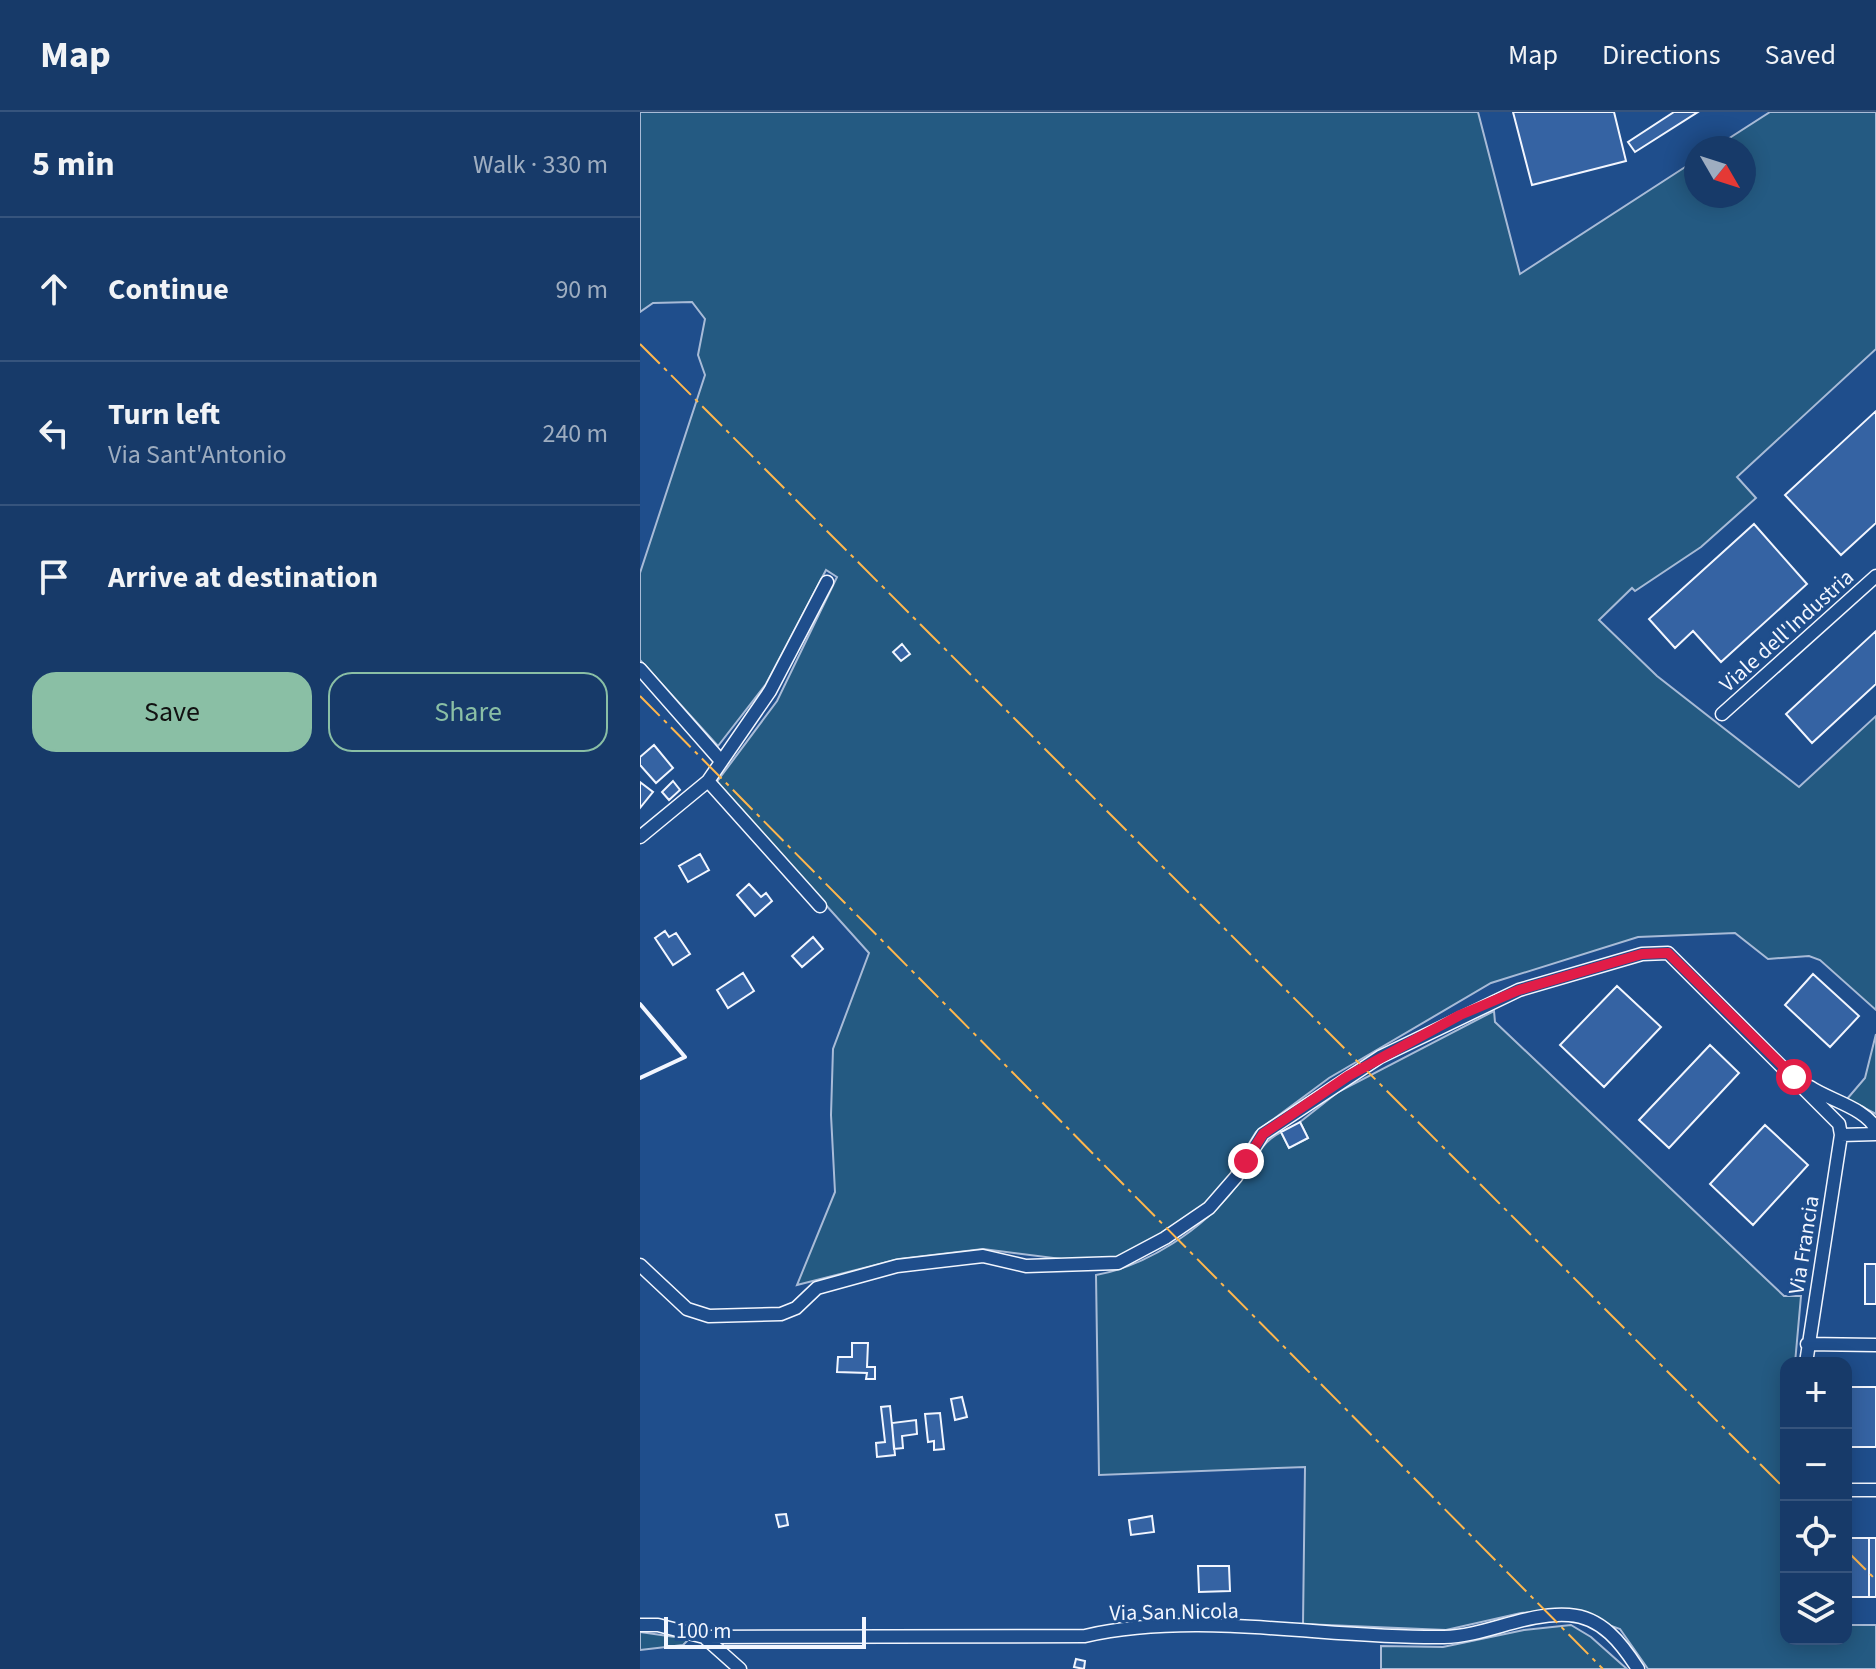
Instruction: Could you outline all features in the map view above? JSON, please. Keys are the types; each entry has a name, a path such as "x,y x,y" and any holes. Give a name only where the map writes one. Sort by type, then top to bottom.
{"street":[{"name":"Viale dell'Industria","path":"1722,714 1876,576"},
{"path":"640,837 708,781 770,691 827,582"},
{"path":"640,669 721,761"},
{"path":"708,781 820,906"},
{"path":"640,1265 687,1309 709,1316 781,1314 796,1308 817,1288 897,1266 983,1256 1026,1266 1118,1263 1209,1208 1236,1177 1263,1134 1380,1057 1519,990 1642,954 1668,953 1794,1077 1840,1130 1876,1132 1868,1116 1833,1102 1794,1077"},
{"path":"1840,1130 1850,1108"},
{"name":"Via Francia","path":"1806,1357 1840,1130"},
{"path":"1807,1344 1876,1345"},
{"path":"1852,1490 1876,1490"},
{"name":"Via San Nicola","path":"640,1625 658,1625 704,1637 1085,1636 1118,1628 1193,1627 1447,1637 1534,1617 1572,1615 1615,1635 1638,1669"},
{"path":"704,1637 740,1669"}],"shaded area":[{"path":"640,112 1478,112 1520,274 1684,168 1684,208 1756,208 1756,136 1733,136 1770,112 1876,112 1876,349 1737,477 1756,498 1701,547 1635,591 1632,588 1599,620 1657,676 1799,787 1876,716 1876,1010 1820,960 1809,956 1768,959 1735,933 1638,937 1491,983 1329,1078 1256,1132 1226,1181 1208,1202 1132,1253 1101,1264 983,1249 899,1259 797,1285 835,1192 831,1115 833,1049 869,953 716,783 777,701 837,577 826,570 766,684 718,746 640,660 640,573 705,375 698,355 705,319 692,302 653,303 640,312"},
{"path":"1494,1011 1495,1022 1784,1296 1801,1296 1796,1357 1780,1357 1780,1645 1852,1645 1852,1625 1876,1625 1876,1669 1648,1669 1620,1629 1565,1609 1521,1613 1446,1630 1303,1624 1305,1467 1099,1475 1096,1275 1135,1263 1173,1244 1222,1203 1273,1137 1281,1132 1289,1148 1308,1138 1300,1122 1338,1092"},
{"path":"1876,1034 1876,1114 1847,1099 1865,1078"},
{"path":"1571,1625 1591,1637 1627,1669 1381,1669 1381,1646 1443,1647 1524,1630"},
{"path":"640,1632 689,1639 683,1645 640,1650"}],"building":[{"path":"1513,112 1614,112 1626,161 1532,185"},
{"path":"1674,112 1698,112 1635,152 1628,142"},
{"path":"1876,411 1876,523 1841,555 1785,495"},
{"path":"1754,524 1807,584 1721,662 1693,631 1675,648 1649,619"},
{"path":"1876,631 1876,684 1812,743 1786,714"},
{"path":"902,644 910,654 901,661 893,652"},
{"path":"654,745 673,768 656,783 640,765 640,757"},
{"path":"673,781 680,790 669,800 662,792"},
{"path":"640,782 653,792 640,808"},
{"path":"700,854 709,870 688,882 679,866"},
{"path":"749,884 761,897 766,893 772,901 755,916 737,895"},
{"path":"665,931 669,937 676,933 690,954 673,965 655,938"},
{"path":"813,937 823,949 802,967 792,956"},
{"path":"743,973 754,991 728,1008 717,990"},
{"path":"1813,974 1859,1016 1830,1047 1785,1005"},
{"path":"1617,986 1661,1027 1604,1087 1560,1045"},
{"path":"1710,1045 1739,1073 1669,1148 1639,1120"},
{"path":"1300,1122 1308,1138 1289,1148 1281,1132"},
{"path":"1765,1125 1808,1165 1753,1225 1710,1184"},
{"path":"1865,1264 1876,1264 1876,1304 1865,1304"},
{"path":"852,1343 868,1343 867,1367 875,1367 875,1379 866,1379 867,1373 837,1372 838,1357 852,1357"},
{"path":"1852,1387 1876,1387 1876,1447 1852,1447"},
{"path":"962,1397 967,1417 955,1420 951,1399"},
{"path":"890,1406 895,1455 877,1457 876,1443 885,1442 881,1407"},
{"path":"940,1413 944,1449 934,1450 934,1441 928,1442 925,1414"},
{"path":"916,1420 917,1434 902,1436 903,1448 894,1449 892,1423"},
{"path":"786,1514 788,1525 779,1527 776,1515"},
{"path":"1152,1516 1154,1532 1131,1535 1129,1520"},
{"path":"1852,1538 1869,1538 1869,1597 1852,1597"},
{"path":"1869,1538 1876,1538 1876,1597 1869,1597"},
{"path":"1198,1566 1229,1566 1230,1591 1199,1592"},
{"path":"1076,1659 1085,1661 1084,1669 1074,1667"}],"wall":[{"path":"640,1004 685,1057 640,1078"}],"power":[{"path":"640,344 1780,1484"},
{"path":"640,696 1603,1669"},
{"path":"1852,1556 1876,1580"}],"route":[{"path":"1246,1161 1263,1134 1348,1076 1460,1015 1519,990 1642,954 1668,953 1794,1077"}]}
